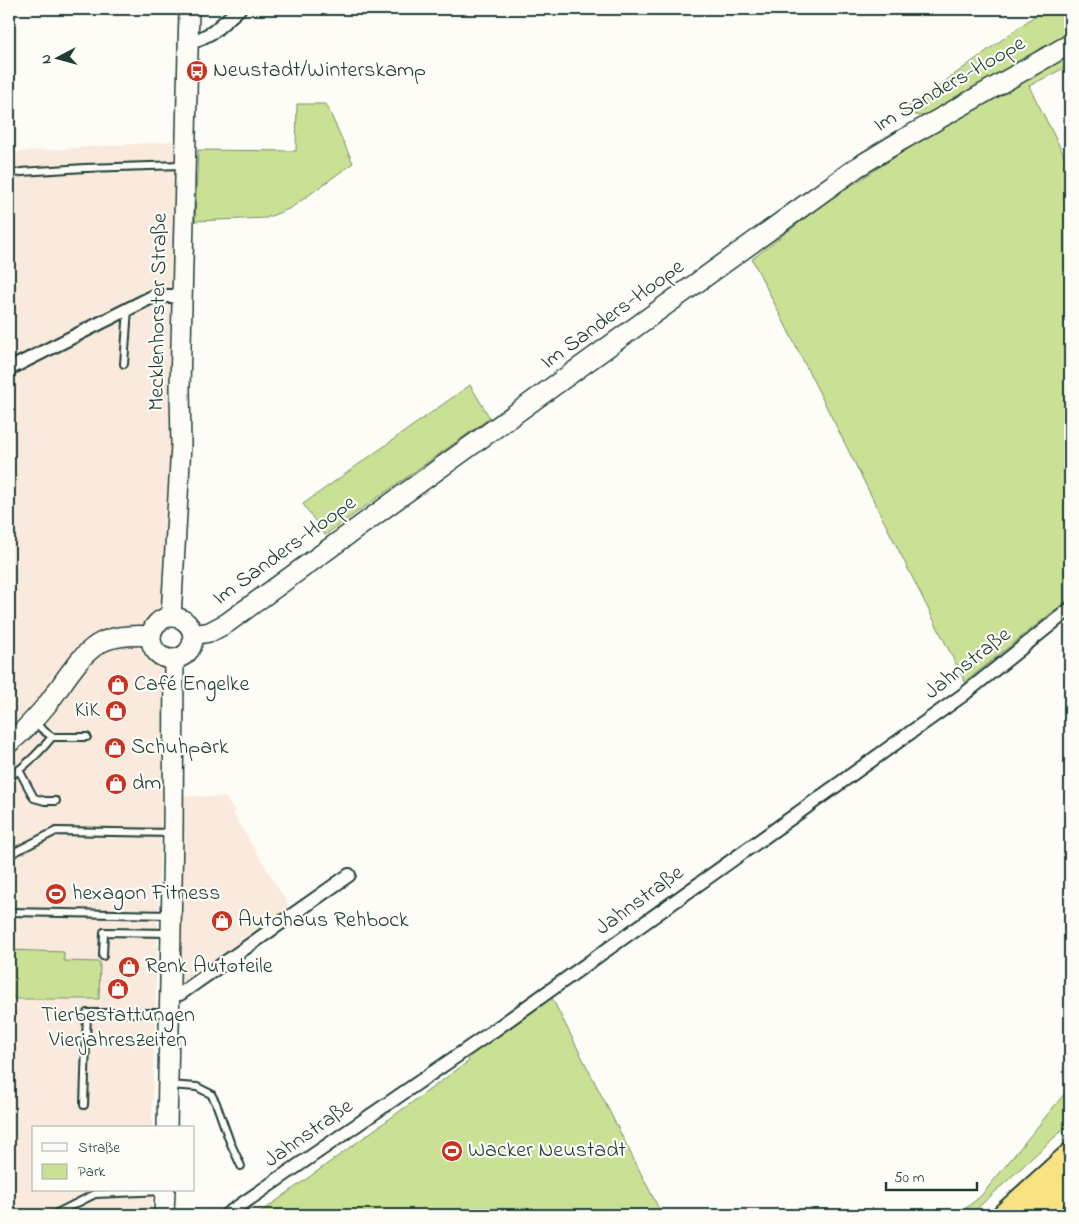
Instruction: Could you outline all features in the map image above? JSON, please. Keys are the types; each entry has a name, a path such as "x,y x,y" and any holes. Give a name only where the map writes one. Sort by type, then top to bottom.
{"highway":[{"path":"1005,1215 1070,1156"},
{"path":"1035,1215 1070,1183"}],"street":[{"name":"Mecklenhorster Straße","path":"171,616 181,445 180,388 189,9"},
{"path":"188,45 213,32 239,9"},
{"name":"Im Sanders-Hoope","path":"193,635 210,632 227,624 405,493 856,168 1070,44"},
{"path":"9,369 154,296 182,296"},
{"name":"Jahnstraße","path":"226,1215 496,1029 963,695 1070,609"},
{"path":"171,616 186,622 191,628 193,635 190,649 185,654 174,659 165,658 154,649 151,636 155,624 171,616"},
{"path":"9,743 32,722 93,648 104,641 119,637 133,635 151,636"},
{"path":"167,1126 173,833 174,659"},
{"path":"170,1004 180,994 350,875"},
{"path":"164,1215 165,1192"}],"lane":[{"path":"9,175 21,172 85,168 186,165"},
{"path":"124,364 128,309"},
{"path":"32,722 52,737 86,737"},
{"path":"9,777 40,752 52,737"},
{"path":"19,770 34,798 56,801"},
{"path":"9,855 56,831 173,833"},
{"path":"9,912 171,924"},
{"path":"103,956 104,932 171,924"},
{"path":"84,1105 87,1013 170,1004"},
{"path":"168,1085 191,1086 211,1094 241,1166"},
{"path":"53,1215 95,1194 142,1192"}],"shaded area":[{"path":"178,141 170,323 172,439 164,601 145,630 147,648 166,670 153,1126 32,1126 32,1192 152,1192 151,1215 9,1215 9,154"},
{"path":"181,796 225,797 235,811 233,814 291,909 188,981 178,981"}],"green space":[{"path":"1044,9 1070,9 1070,34 1018,62 926,117 900,112 936,88"},
{"path":"1070,55 1070,65 1029,86 1070,167 1070,598 965,682 752,259 826,202 906,150"},
{"path":"297,104 326,104 353,163 291,208 266,218 195,221 198,150 296,151"},
{"path":"470,385 490,418 325,535 303,504"},
{"path":"9,950 64,952 64,961 100,962 99,999 15,999 13,997 9,999"},
{"name":"Wacker Neustadt","path":"551,996 662,1215 257,1215 469,1061 467,1056"},
{"path":"1070,1087 1070,1123 970,1215 957,1215 981,1196"}],"place":[{"name":"Neustadt/Winterskamp","path":"197,71"},
{"name":"Café Engelke","path":"118,685"},
{"name":"KiK","path":"116,711"},
{"name":"Schuhpark","path":"115,748"},
{"name":"dm","path":"116,784"},
{"name":"hexagon Fitness","path":"56,894"},
{"name":"Autohaus Rehbock","path":"222,921"},
{"name":"Renk Autoteile","path":"129,967"},
{"name":"Tierbestattungen Vierjahreszeiten","path":"118,989"},
{"name":"Wacker Neustadt","path":"452,1151"}]}
